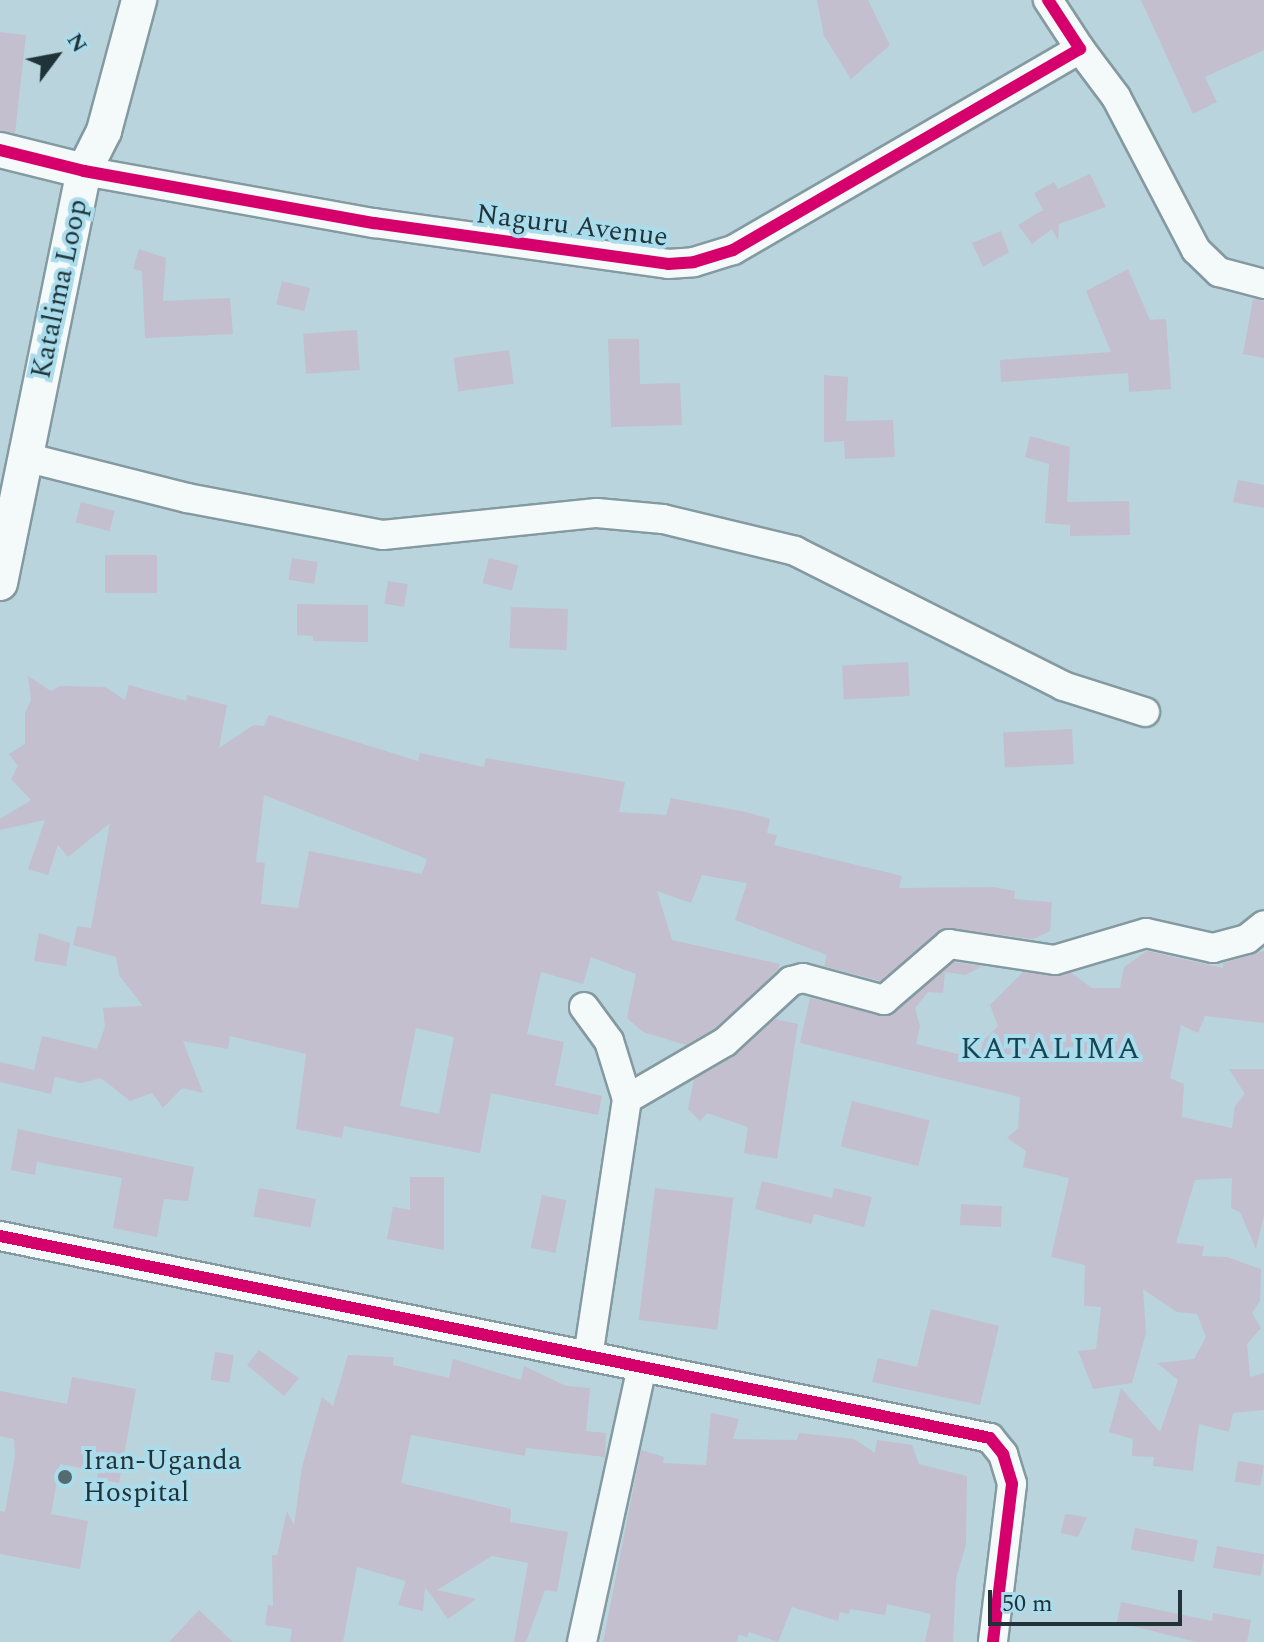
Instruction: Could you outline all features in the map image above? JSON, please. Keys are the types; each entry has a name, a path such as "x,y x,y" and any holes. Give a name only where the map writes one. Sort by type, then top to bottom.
{"street":[{"name":"Katalima Loop","path":"0,583 84,171 104,131 139,0"},
{"path":"1048,0 1116,97 1196,250 1219,272 1264,284"},
{"name":"Naguru Avenue","path":"0,150 84,171 374,223 668,264 694,262 733,250 1080,49"},
{"path":"25,457 187,498 383,535 597,513 663,519 795,551 1063,686 1145,712"},
{"path":"627,1099 725,1042 791,981 803,978 884,1000 949,944 1055,960 1146,933 1213,948 1247,939 1264,925"},
{"path":"584,1007 609,1041 627,1099 624,1145 588,1356"},
{"path":"0,1236 990,1438 1003,1454 1012,1484 993,1642"},
{"path":"582,1642 642,1367"}],"building":[{"path":"817,0 868,0 890,45 851,79 824,36"},
{"path":"1141,0 1264,0 1264,50 1205,77 1217,102 1193,114"},
{"path":"0,32 26,35 15,133 0,131"},
{"path":"1090,174 1106,207 1059,224 1058,241 1052,229 1032,244 1018,225 1043,210 1034,193 1054,182 1058,189"},
{"path":"1001,231 1009,252 983,267 972,243"},
{"path":"139,249 166,258 163,301 230,298 233,334 145,338 142,271 133,269"},
{"path":"1128,269 1150,320 1166,319 1171,389 1129,392 1128,373 1001,382 1000,360 1111,352 1086,291"},
{"path":"282,281 310,288 304,311 276,304"},
{"path":"1253,299 1264,301 1264,358 1243,354"},
{"path":"357,330 360,370 306,374 303,334"},
{"path":"608,339 639,339 640,384 680,383 682,425 611,427"},
{"path":"509,350 514,384 458,391 454,358"},
{"path":"824,375 848,377 846,421 893,420 895,457 845,459 844,441 824,442"},
{"path":"1030,436 1070,447 1067,502 1129,501 1130,535 1070,536 1070,525 1045,523 1049,464 1025,457"},
{"path":"1238,480 1264,485 1264,508 1233,502"},
{"path":"81,502 115,511 109,531 76,522"},
{"path":"105,555 157,555 157,593 105,593"},
{"path":"292,558 318,562 314,584 289,580"},
{"path":"489,558 518,565 512,590 483,583"},
{"path":"388,581 408,584 404,607 384,604"},
{"path":"297,604 368,605 368,642 313,641 313,636 297,635"},
{"path":"511,607 568,609 567,650 510,648"},
{"path":"908,662 910,696 844,699 842,665"},
{"path":"28,676 51,691 60,686 105,687 125,700 129,685 186,701 187,695 227,705 219,748 254,725 264,726 269,715 418,761 420,753 484,767 486,758 625,782 619,812 666,815 671,798 746,812 770,819 767,833 777,835 774,845 902,876 899,888 993,887 1015,891 1014,899 1052,902 1050,931 1033,939 944,928 880,981 824,966 827,955 735,920 747,883 702,875 691,903 657,891 672,940 780,964 776,972 715,1028 686,1045 643,1032 627,1018 636,974 591,957 583,984 541,972 527,1034 564,1042 555,1085 602,1096 598,1115 491,1093 480,1153 344,1126 342,1138 296,1129 306,1054 230,1036 228,1049 183,1041 203,1093 182,1088 163,1108 152,1093 130,1101 101,1078 81,1083 55,1077 51,1094 0,1082 0,1062 34,1070 42,1036 97,1049 105,1027 103,1008 143,1006 119,975 116,957 73,945 77,926 91,928 110,823 68,857 58,845 48,875 28,869 45,820 0,830 0,819 31,800 11,779 18,766 9,754 25,744 25,713 31,700","holes":["264,795 427,859 422,874 309,851 298,908 261,904 265,863 256,862","416,1028 454,1037 439,1114 400,1106"]},
{"path":"1072,729 1074,764 1005,768 1003,733"},
{"path":"39,933 70,943 66,966 34,961"},
{"path":"1147,951 1223,968 1223,963 1264,951 1264,1023 1205,1016 1198,1033 1181,1025 1170,1078 1184,1084 1182,1117 1232,1128 1235,1106 1245,1094 1229,1069 1264,1069 1264,1215 1256,1249 1240,1212 1231,1208 1232,1178 1195,1180 1176,1243 1204,1246 1202,1256 1227,1257 1261,1269 1260,1301 1252,1313 1261,1328 1247,1344 1250,1377 1264,1373 1264,1410 1233,1413 1229,1432 1199,1424 1193,1471 1153,1466 1154,1457 1132,1456 1133,1439 1109,1432 1121,1388 1160,1432 1178,1380 1157,1363 1194,1359 1206,1337 1197,1314 1177,1312 1143,1289 1146,1333 1132,1383 1093,1389 1078,1351 1096,1349 1101,1307 1084,1306 1085,1265 1051,1257 1069,1178 1023,1167 1026,1151 1007,1138 1018,1128 1020,1097 800,1043 810,998 888,1016 954,962 982,966 966,975 945,972 943,993 928,992 915,1008 920,1026 916,1044 979,1059 984,1040 998,1026 990,1005 1023,972 1071,973 1092,988 1120,988 1124,967"},
{"path":"775,1019 798,1024 777,1159 744,1153 748,1127 707,1113 700,1121 688,1109 694,1079 736,1055"},
{"path":"852,1101 930,1120 918,1166 841,1147"},
{"path":"18,1129 194,1167 188,1201 164,1199 157,1237 113,1228 122,1178 37,1162 35,1175 11,1170"},
{"path":"410,1177 444,1177 444,1250 387,1239 393,1207 410,1210"},
{"path":"762,1181 832,1198 834,1188 872,1197 864,1227 814,1214 811,1224 755,1209"},
{"path":"259,1188 316,1199 310,1228 253,1216"},
{"path":"655,1188 733,1198 717,1330 639,1320"},
{"path":"542,1195 566,1200 555,1253 531,1248"},
{"path":"961,1204 1002,1206 1001,1227 960,1225"},
{"path":"931,1309 999,1326 980,1405 872,1382 878,1358 917,1367"},
{"path":"259,1350 299,1378 284,1396 247,1365"},
{"path":"215,1352 234,1355 229,1383 211,1380"},
{"path":"348,1355 394,1357 393,1365 449,1378 453,1359 521,1380 524,1366 566,1386 590,1388 586,1431 606,1433 605,1457 526,1448 525,1456 411,1435 401,1483 511,1509 510,1522 568,1532 557,1592 545,1590 526,1642 514,1642 528,1563 492,1556 437,1590 476,1599 448,1619 425,1587 423,1611 398,1605 406,1581 357,1567 343,1642 290,1642 292,1629 265,1625 268,1605 273,1606 272,1555 277,1555 287,1511 294,1526 302,1467 322,1397 333,1406"},
{"path":"72,1377 136,1389 119,1483 97,1479 98,1471 60,1464 51,1514 88,1521 80,1569 0,1554 0,1511 5,1512 15,1456 14,1439 0,1436 0,1391 67,1404"},
{"path":"711,1413 739,1419 733,1439 797,1440 799,1433 854,1439 875,1453 877,1440 912,1445 919,1464 967,1476 966,1544 956,1579 953,1642 925,1642 931,1614 887,1604 885,1615 850,1609 849,1614 840,1612 838,1621 792,1607 778,1642 749,1632 747,1638 739,1634 737,1642 603,1642 641,1450 664,1457 663,1463 706,1465"},
{"path":"1238,1461 1264,1465 1260,1486 1235,1482"},
{"path":"1065,1514 1087,1517 1078,1537 1061,1533"},
{"path":"1135,1528 1198,1540 1194,1562 1131,1550"},
{"path":"1217,1546 1264,1554 1260,1576 1213,1568"},
{"path":"1121,1602 1212,1621 1213,1613 1251,1620 1247,1642 1196,1642 1117,1622"},
{"path":"199,1610 233,1642 169,1642"}],"cycle path":[{"path":"0,150 84,171 374,223 668,264 694,262 733,250 1080,49 1048,0"},
{"path":"0,1236 990,1438 1003,1454 1012,1484 993,1642"}],"place":[{"name":"Iran-Uganda Hospital","path":"65,1477"}],"district":[{"name":"KATALIMA","path":"1051,1049"}]}
